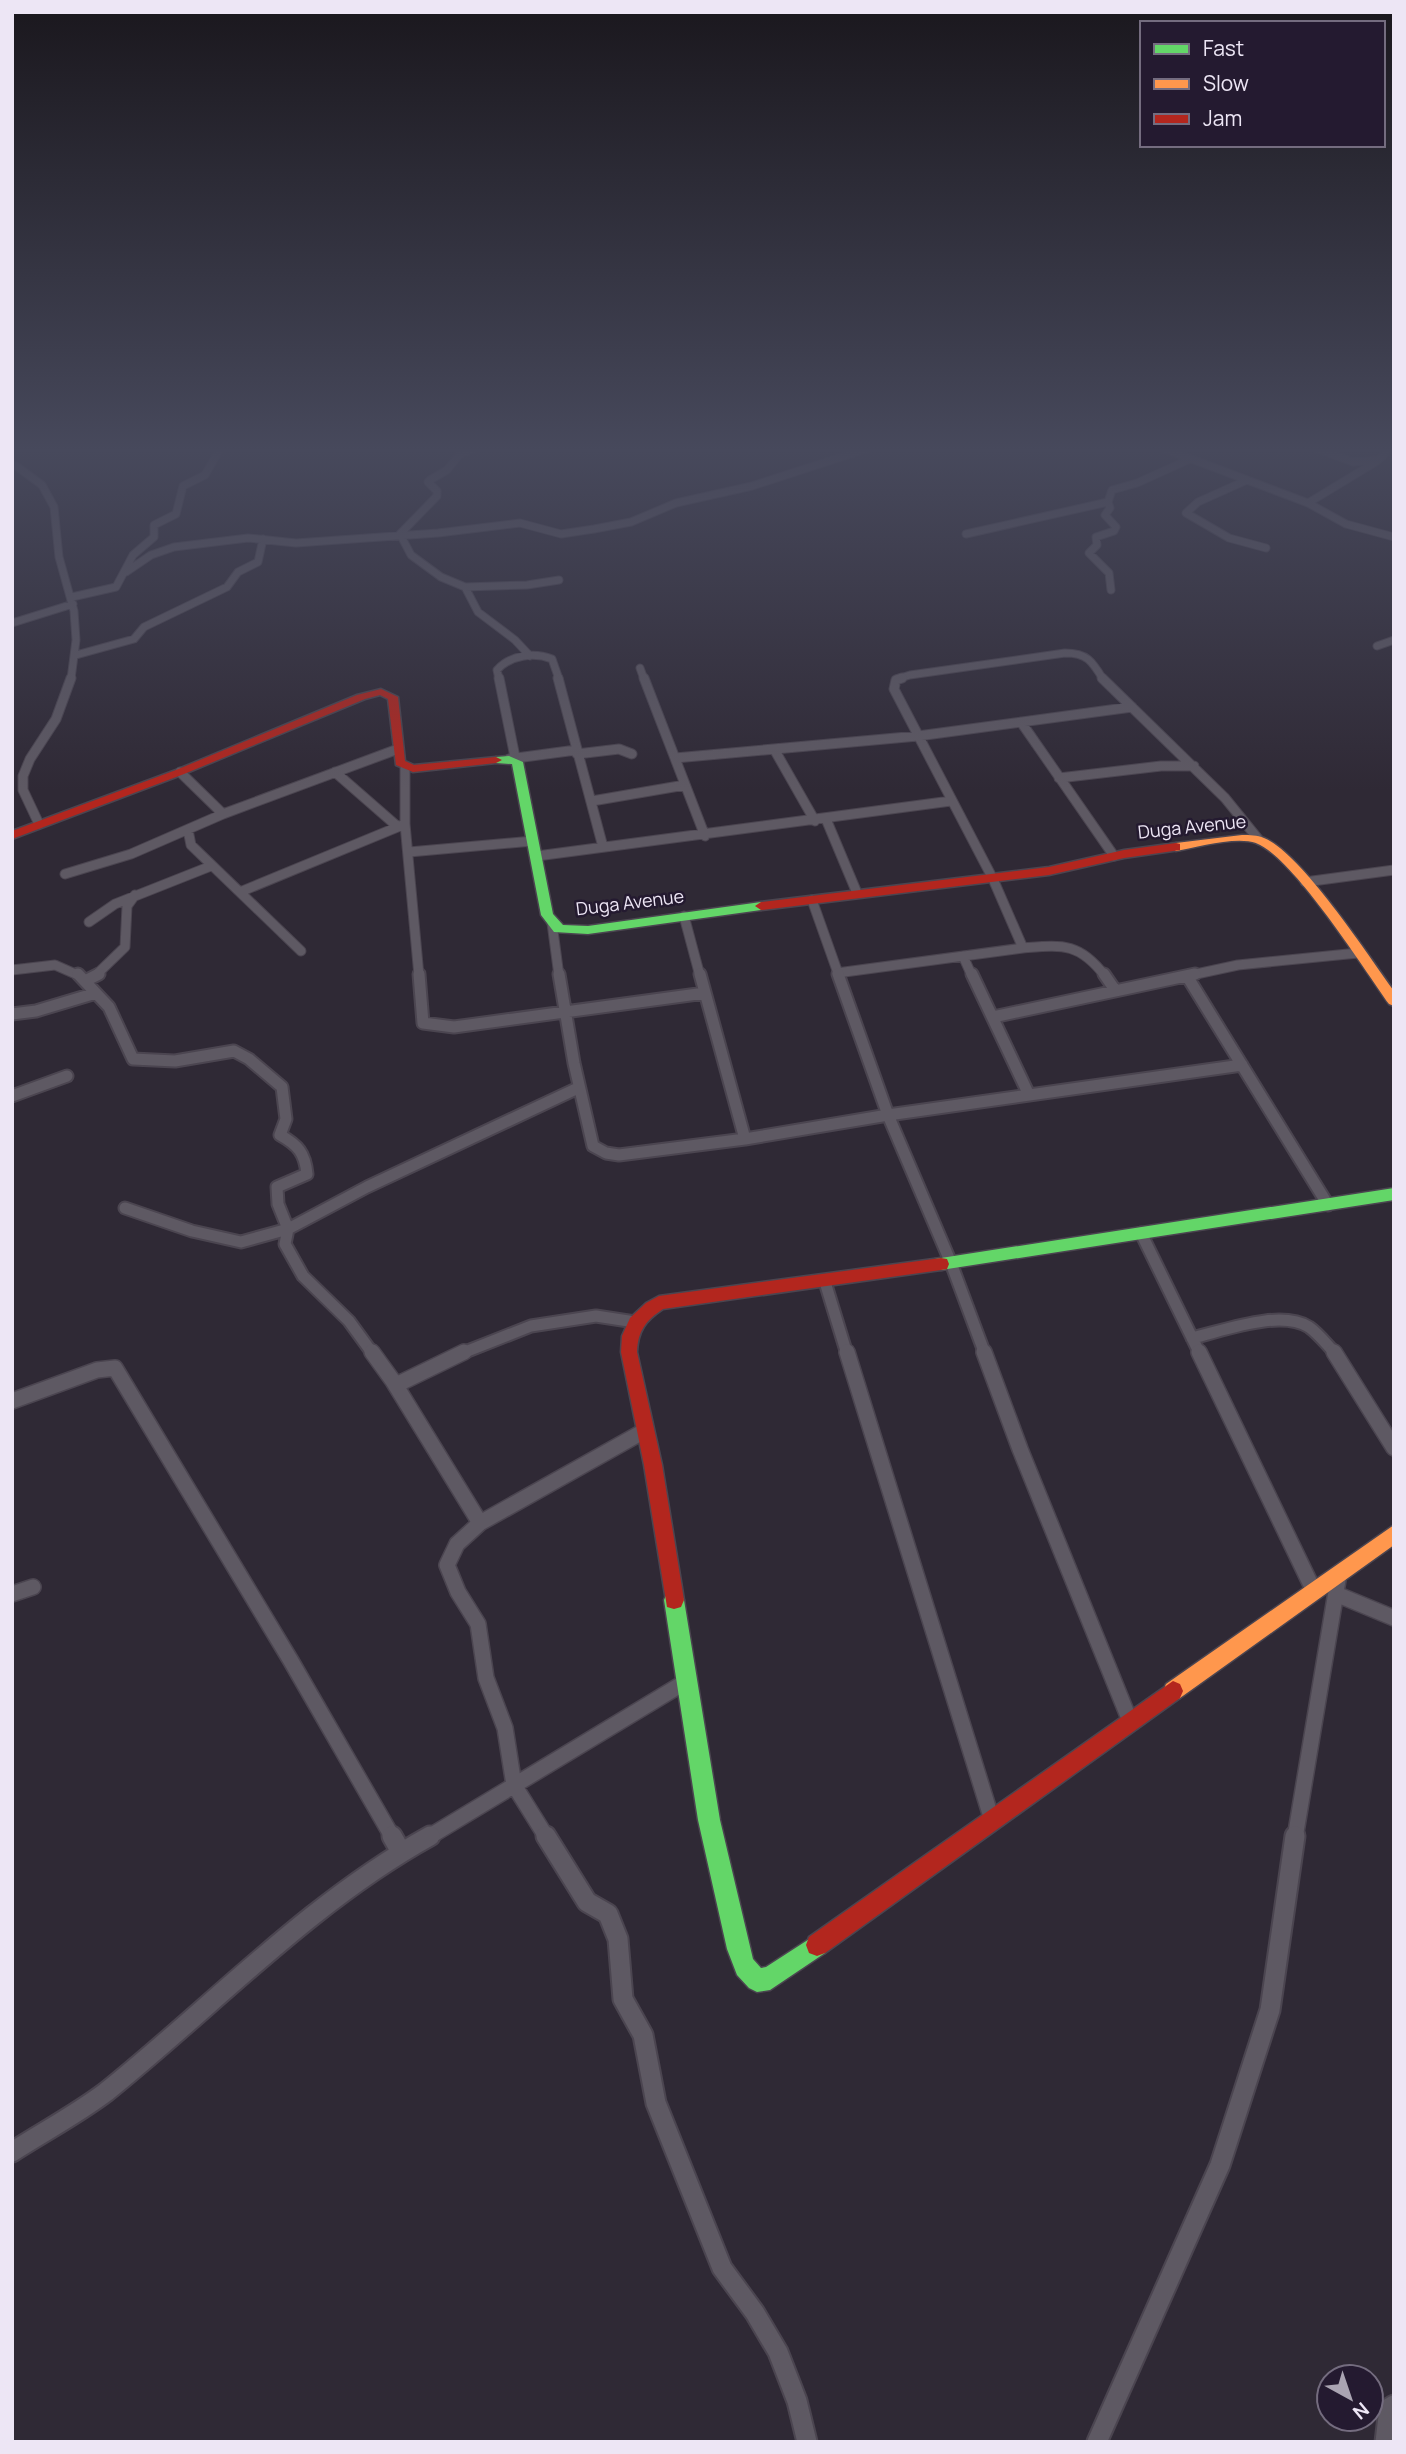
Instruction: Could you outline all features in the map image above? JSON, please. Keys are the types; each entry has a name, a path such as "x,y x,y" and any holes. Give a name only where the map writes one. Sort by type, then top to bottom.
{"street":[{"path":"39,824 25,798 23,777 60,713 76,655 72,601 61,562"},
{"path":"126,572 127,562"},
{"path":"12,623 110,590 116,587 126,572 141,562"},
{"path":"76,655 134,639 144,627 227,587 238,572 258,562"},
{"path":"420,562 440,576 465,587 527,585 559,580"},
{"path":"1101,562 1110,572 1113,583 1111,590"},
{"path":"465,587 478,612 508,634 530,656"},
{"path":"1377,646 1394,640"},
{"path":"1023,948 993,879 894,690 896,680 910,675 1079,653 1091,659 1104,682 1226,798 1259,840"},
{"path":"512,758 497,670 500,665 542,654 552,659 603,847"},
{"path":"640,668 705,836"},
{"path":"12,835 180,772 361,697 381,692 393,697 400,764 405,768 619,749 632,754"},
{"path":"675,758 918,736 1132,707"},
{"path":"1021,722 1114,856"},
{"path":"65,874 131,854 223,814 398,748"},
{"path":"774,749 815,821"},
{"name":"Duga Avenue","path":"512,758 520,767 547,915 559,929 588,930 857,893 993,879 1049,871 1114,856 1234,839 1259,840 1275,849 1305,882 1393,1000"},
{"path":"1059,778 1161,766 1194,766"},
{"path":"405,768 401,825 408,852 423,1023 454,1027 705,993"},
{"path":"180,772 223,814"},
{"path":"335,772 401,825"},
{"path":"592,801 685,786"},
{"path":"408,852 603,847 705,836 951,801"},
{"path":"827,819 857,893"},
{"path":"240,892 401,825"},
{"path":"188,830 191,845 301,951"},
{"path":"89,922 115,904 211,866"},
{"path":"1305,882 1394,870"},
{"path":"85,981 99,974 125,947 127,906 135,895"},
{"path":"812,900 888,1115 951,1263 1020,1449 1130,1721"},
{"path":"684,916 746,1139"},
{"path":"552,923 564,1013 579,1088 593,1146 606,1153 619,1155 746,1139 888,1115 1242,1065"},
{"path":"837,973 1023,948 1067,945 1083,951 1096,963 1115,990"},
{"path":"993,1017 1238,965 1358,953"},
{"path":"963,956 1029,1095"},
{"path":"12,970 30,966 60,965 85,981 118,1023 127,1053 133,1059 174,1060 234,1051 249,1059 282,1087 286,1119 281,1135 298,1145 307,1156 307,1174 277,1187 278,1204 288,1229 285,1244 303,1276 349,1321 396,1385 480,1523"},
{"path":"1187,976 1328,1205"},
{"path":"12,1014 36,1011 96,993"},
{"path":"12,1096 67,1076"},
{"path":"125,1208 192,1231 241,1242 288,1229 367,1187 579,1088"},
{"path":"1394,1194 825,1282 659,1303 640,1315 628,1333 629,1352 646,1430 709,1820 738,1949 745,1967 757,1980 770,1978 1313,1589 1339,1574 1394,1534"},
{"path":"1141,1233 1313,1589"},
{"path":"825,1282 992,1821"},
{"path":"396,1385 471,1349 531,1326 596,1316 635,1322"},
{"path":"1192,1338 1271,1321 1293,1321 1309,1325 1323,1336 1394,1448"},
{"path":"12,1401 97,1370 115,1368 291,1661 401,1852"},
{"path":"646,1430 480,1523 457,1545 447,1565 458,1592 478,1624 486,1678 505,1728 514,1784 587,1902 608,1914 618,1939 623,2000 643,2035 656,2103 722,2268 755,2313 778,2352 797,2402 807,2442"},
{"path":"1097,2442 1220,2165 1270,2010 1298,1818 1339,1574"},
{"path":"12,1594 33,1587"},
{"path":"1336,1594 1394,1618"},
{"path":"12,2152 104,2093 284,1937 401,1852 468,1815 514,1784 687,1681"},
{"path":"1385,2442 1389,2408 1394,2404"}],"traffic: fast":[{"path":"496,760 509,759 517,762 547,915 559,929 588,930 761,906"},
{"path":"941,1264 1394,1194"},
{"path":"674,1600 709,1820 738,1949 745,1967 757,1980 770,1978 817,1945"}],"traffic: slow":[{"path":"1176,847 1242,838 1261,841 1275,850 1311,888 1394,1001"},
{"path":"1173,1691 1394,1534"}],"traffic: jam":[{"path":"12,835 180,772 361,697 381,692 393,697 400,763 413,769 496,760"},
{"path":"761,906 1049,871 1124,854 1176,847"},
{"path":"674,1600 653,1465 629,1352 636,1323 659,1303 941,1264"},
{"path":"817,1945 1173,1691"}]}
